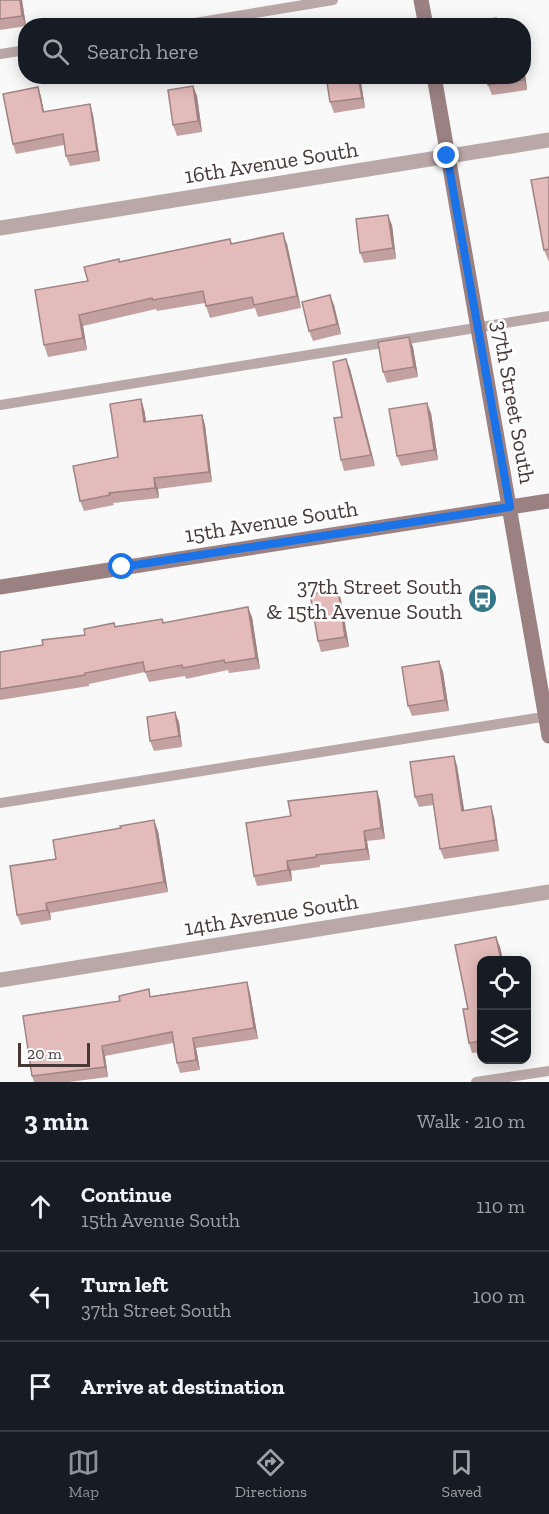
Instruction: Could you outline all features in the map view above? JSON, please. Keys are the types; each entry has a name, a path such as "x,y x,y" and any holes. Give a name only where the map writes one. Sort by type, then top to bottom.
{"street":[{"path":"422,0 425,18"},
{"name":"37th Street South","path":"435,84 549,736"},
{"name":"16th Avenue South","path":"0,228 549,140"},
{"name":"15th Avenue South","path":"0,587 549,501"},
{"name":"14th Avenue South","path":"0,980 549,892"}],"lane":[{"path":"225,18 333,0"},
{"path":"0,54 18,51"},
{"path":"0,405 549,316"},
{"path":"0,803 547,717"},
{"path":"476,1082 549,1071"}],"building":[{"path":"0,0 20,0 22,16 0,19"},
{"path":"327,84 359,84 362,98 330,102"},
{"path":"193,86 198,121 173,125 168,90"},
{"path":"38,87 43,112 90,104 97,151 66,156 63,134 13,144 3,94"},
{"path":"549,177 549,249 544,250 531,180"},
{"path":"388,215 393,248 360,253 356,219"},
{"path":"283,233 297,296 254,305 252,297 206,306 203,291 153,300 152,298 79,315 83,338 44,345 35,290 88,281 84,267 230,239 231,244"},
{"path":"330,295 337,324 309,331 302,302"},
{"path":"409,337 414,367 383,372 378,342"},
{"path":"346,359 371,455 341,460 334,418 342,417 333,362"},
{"path":"141,399 144,422 202,415 209,472 154,478 155,488 109,493 110,495 80,501 73,466 118,457 110,404"},
{"path":"427,403 434,450 397,456 389,409"},
{"path":"338,590 345,637 318,641 310,594"},
{"path":"248,607 256,658 225,663 224,660 183,668 182,665 145,672 143,662 85,673 85,675 0,689 0,652 43,645 42,640 85,635 84,629 114,623 115,627 162,619 163,623"},
{"path":"439,661 445,700 408,706 402,667"},
{"path":"175,712 179,736 150,741 147,717"},
{"path":"454,756 462,811 491,806 496,840 440,849 432,794 415,797 410,762"},
{"path":"377,791 381,828 364,831 366,849 287,861 288,870 254,876 246,823 291,816 288,801"},
{"path":"154,820 164,882 46,903 47,910 17,915 10,866 56,859 53,840"},
{"path":"496,937 500,956 477,956 477,1042 469,1043 463,1009 468,1009 455,945"},
{"path":"247,982 254,1028 193,1038 196,1060 177,1063 172,1032 102,1046 105,1067 32,1076 23,1016 120,1001 119,996 149,989 150,997"}],"place":[{"name":"37th Street South & 15th Avenue South","path":"483,599"}],"route":[{"path":"122,567 510,507 447,156"}]}
